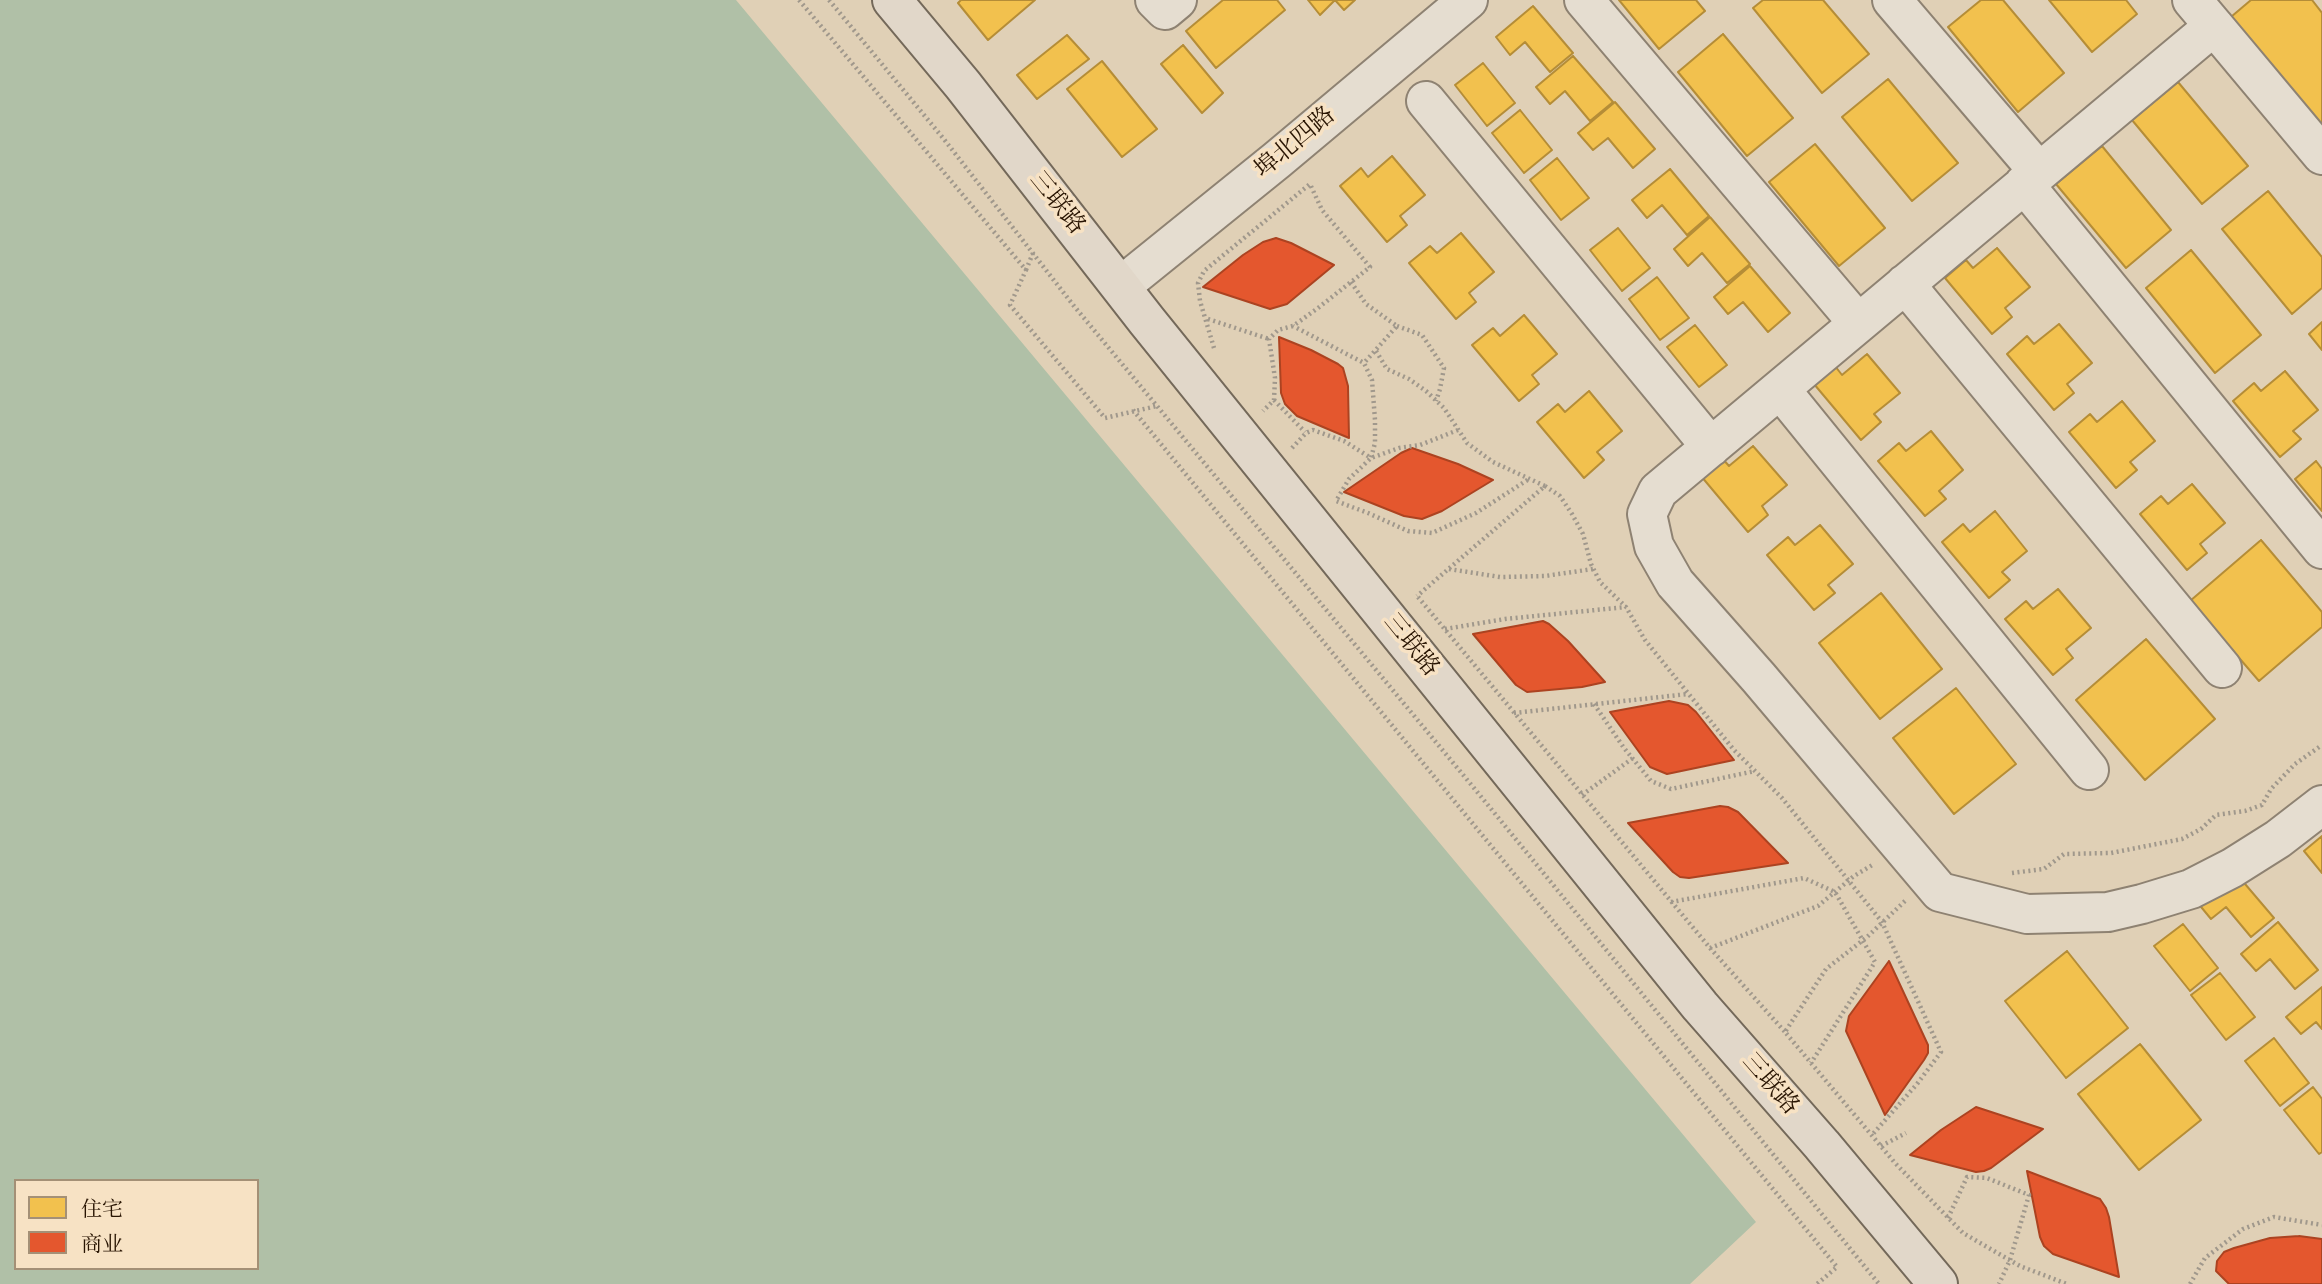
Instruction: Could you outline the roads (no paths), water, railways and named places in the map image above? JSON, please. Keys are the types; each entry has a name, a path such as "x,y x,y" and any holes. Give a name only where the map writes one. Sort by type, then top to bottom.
{"main road":[{"name":"三联路","path":"892,0 963,85 1202,390 1700,1006 1822,1145 1938,1284"}],"street":[{"path":"1155,0 1165,10 1177,0"},
{"name":"埠北四路","path":"1122,286 1278,160 1468,0"},
{"path":"1584,0 1858,323"},
{"path":"1892,0 2322,549"},
{"path":"2322,155 2203,13 2031,178 1658,491 1647,514 1654,546 1675,583 1940,892 2028,914 2108,912 2191,889 2232,868 2322,805"},
{"path":"1426,101 1711,447"},
{"path":"1905,284 2222,668"},
{"path":"1780,389 2089,770"}]}
